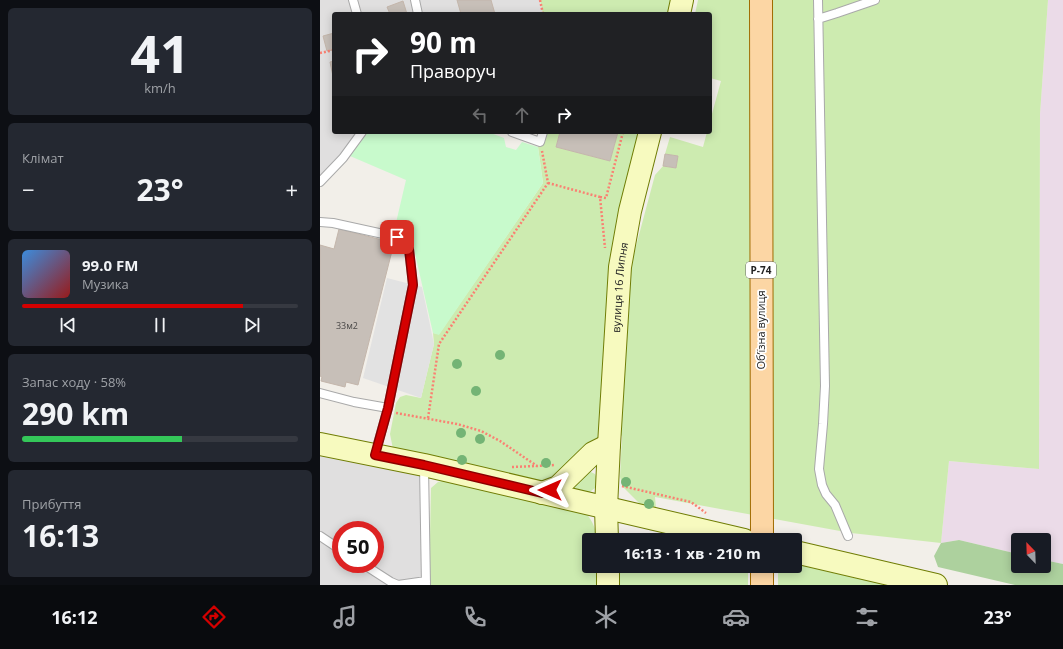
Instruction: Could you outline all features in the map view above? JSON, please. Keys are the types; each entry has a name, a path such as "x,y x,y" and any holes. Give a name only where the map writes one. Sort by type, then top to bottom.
{"main road":[{"path":"679,12 682,0"},
{"name":"Обʼїзна вулиця","path":"761,0 762,533"},
{"name":"вулиця 16 Липня","path":"607,533 606,508 609,446 620,267 630,211 649,134"},
{"path":"320,444 424,465 606,508 707,523 729,533"},
{"path":"542,493 558,487 593,453 609,446"},
{"path":"802,554 826,559 890,579 936,585"},
{"path":"608,573 608,585"},
{"path":"762,573 762,585"}],"lane":[{"path":"353,0 356,12"},
{"path":"415,0 418,12"},
{"path":"818,0 825,386 819,469 826,494 835,505 848,536"},
{"path":"818,19 875,0"},
{"path":"320,182 343,158 361,134"},
{"path":"518,134 540,142 542,134"},
{"path":"320,222 332,223 397,237 409,249 413,285 387,410 375,455"},
{"path":"320,393 387,410"},
{"path":"376,573 398,585 426,583 424,465"},
{"path":"320,536 332,544"}],"path":[{"path":"540,0 543,12"},
{"path":"320,53 332,50"},
{"path":"548,183 606,198 622,134"},
{"path":"428,418 439,344 548,183 540,142"},
{"path":"600,197 605,252"},
{"path":"387,410 457,424 481,431 500,441 538,466 564,465 574,472"},
{"path":"608,482 691,502 707,523"}],"shaded area":[{"path":"320,0 540,0 543,12 332,12 332,134 360,134 320,182"},
{"path":"1048,0 1063,0 1063,564 1051,561 1051,533 1011,533 1011,552 959,540 941,543 949,461 1039,469 1040,114"},
{"path":"387,278 422,287 434,344 421,398 363,378"},
{"path":"320,444 424,465 426,585 320,585"}],"green space":[{"path":"540,0 676,0 673,12 543,12"},
{"path":"698,0 1048,0 1040,114 1039,469 949,461 941,543 851,533 655,497 656,508 652,510 645,509 623,487 620,477 622,436 616,430 628,276 655,175 663,166 676,168 678,156 665,154 670,137 703,147 706,134 712,134 712,114 721,81 712,79 712,12 695,12"},
{"path":"366,134 493,134 504,138 506,147 516,150 522,142 538,147 543,183 439,335 433,333 414,249 409,238 395,227 406,180 350,156"},
{"path":"542,134 559,134 556,147 610,161 617,134 644,134 603,437 567,467 541,486 393,449 390,434 396,403 400,397 406,395 421,398 434,344 433,333 439,334 543,183 538,147"},
{"path":"589,471 595,474 597,479 595,488 587,494 572,493 572,488"},
{"path":"447,480 586,513 591,519 596,533 582,533 582,573 597,573 598,585 429,585 431,488 438,482"},
{"path":"959,540 1011,552 1011,573 1051,573 1051,561 1063,564 1063,585 1015,585 938,567 934,556 941,543"},
{"path":"802,566 883,585 778,585 778,573 802,573"},
{"path":"619,573 748,573 748,585 616,585"}],"building":[{"path":"457,0 491,0 494,12 460,12"},
{"path":"403,1 406,12 389,12 387,7"},
{"path":"332,34 332,50 327,51 323,36"},
{"path":"559,134 617,134 610,161 556,147"},
{"path":"665,154 678,156 676,168 663,166"},
{"path":"339,229 394,243 358,385 346,382 345,387 321,381 322,377 320,376 320,245 334,249"}],"route":[{"path":"397,237 409,249 413,285 388,408 375,455 542,493 550,490"}]}
